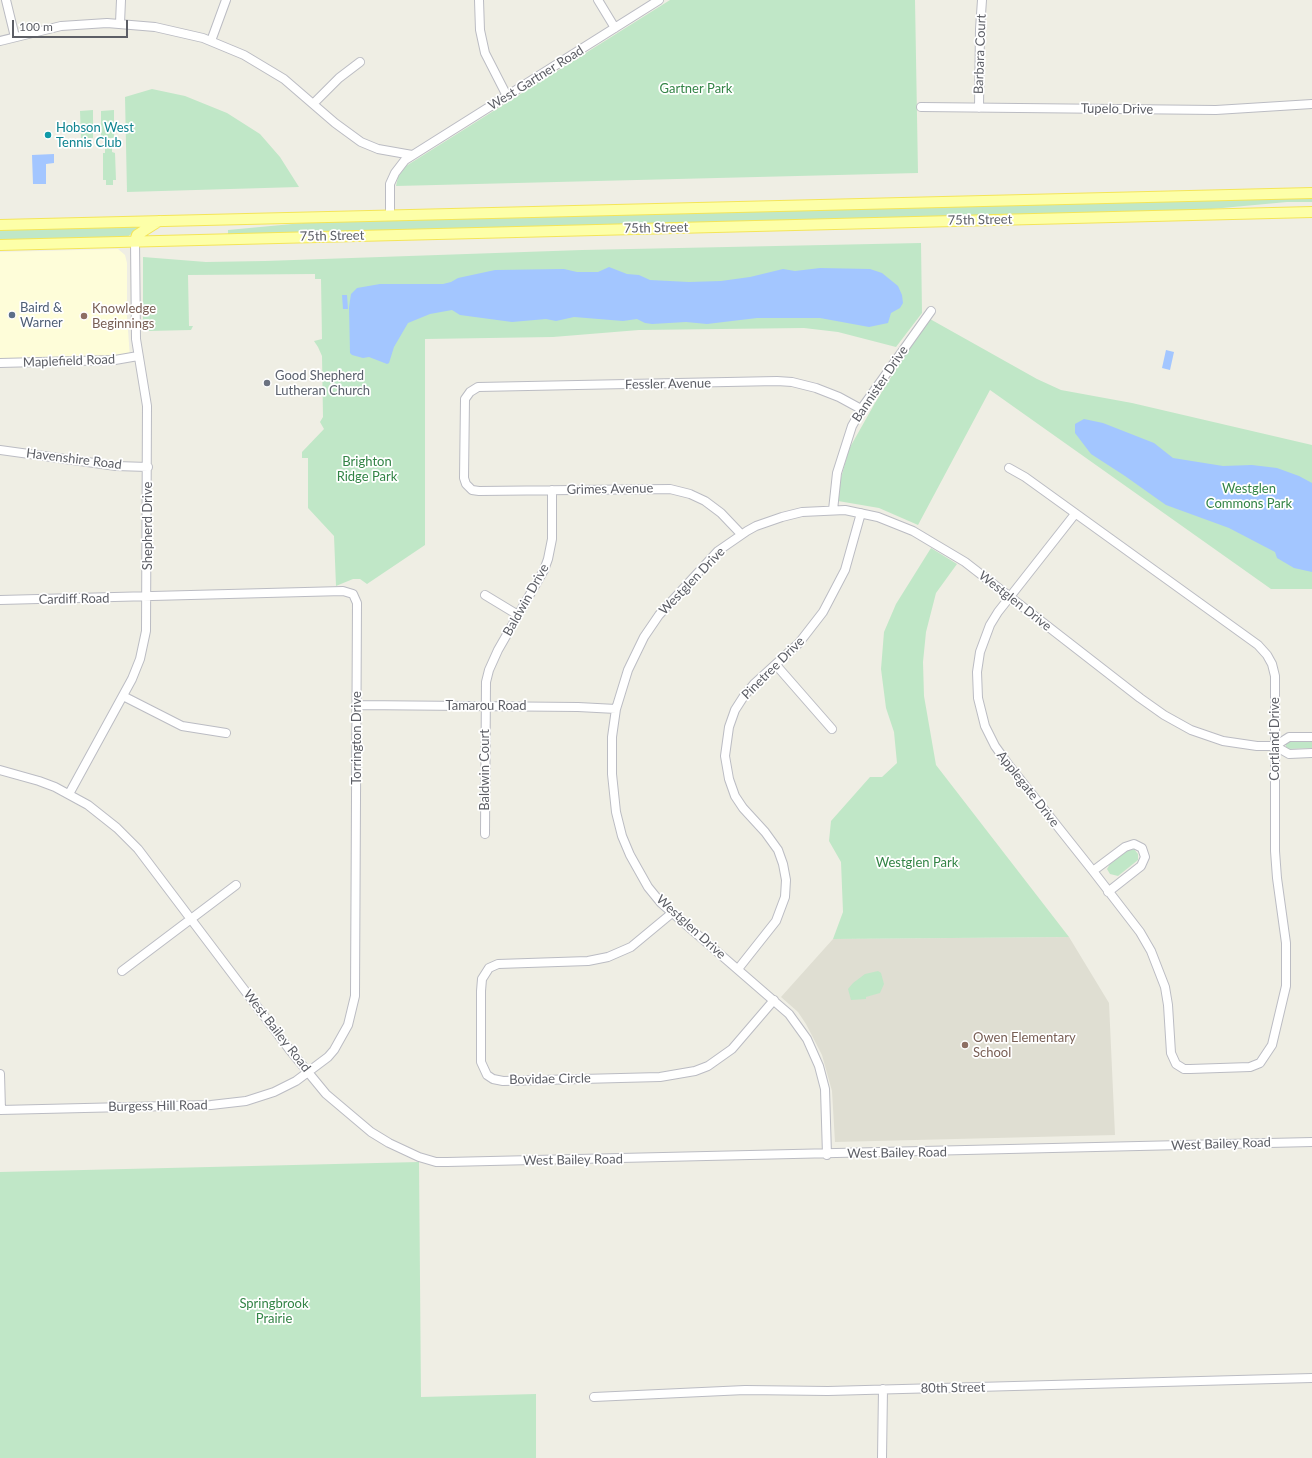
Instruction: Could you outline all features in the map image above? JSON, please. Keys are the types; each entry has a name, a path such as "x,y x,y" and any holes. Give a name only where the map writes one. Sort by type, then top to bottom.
{"main road":[{"name":"75th Street","path":"0,226 1312,193"},
{"name":"75th Street","path":"0,245 1312,212"},
{"path":"135,241 138,235 159,221"}],"street":[{"path":"6,0 15,37"},
{"path":"120,23 121,0"},
{"path":"210,41 226,0"},
{"path":"479,0 480,30 485,53 507,96"},
{"path":"598,0 615,28"},
{"name":"West Gartner Road","path":"390,215 390,191 392,178 399,167 412,155 659,0"},
{"name":"Barbara Court","path":"979,108 980,28 982,0"},
{"path":"0,41 61,26 120,23 167,29 210,41 244,55 284,79 335,123 361,142 378,149 412,155"},
{"path":"314,104 339,78 360,62"},
{"name":"Tupelo Drive","path":"921,107 1216,110 1312,104"},
{"name":"Shepherd Drive","path":"69,794 123,696 135,671 144,644 148,616 147,406 136,339 135,241"},
{"name":"Bannister Drive","path":"833,510 835,486 841,457 848,437 861,409 931,311"},
{"name":"Maplefield Road","path":"0,363 115,360 138,356"},
{"name":"Fessler Avenue","path":"466,484 463,473 464,404 465,399 470,392 478,387 777,381 816,388 839,397 861,409"},
{"name":"Havenshire Road","path":"0,450 110,465 148,467"},
{"name":"Cortland Drive","path":"1010,468 1025,477 1258,645 1267,655 1272,664 1275,676 1275,851 1277,878 1286,943 1287,965 1286,986 1278,1023 1272,1045 1263,1059 1255,1065 1246,1068 1184,1069 1176,1064"},
{"name":"Grimes Avenue","path":"466,484 472,490 480,491 656,488 680,491 705,501 721,512 741,534"},
{"name":"Baldwin Drive","path":"485,706 486,682 489,670 498,650 544,570 548,559 552,539 552,490"},
{"name":"Westglen Drive","path":"827,1155 826,1098 818,1066 807,1039 796,1022 774,1000 661,903 638,872 618,825 613,793 612,737 616,710 634,655 659,615 718,551 741,534 756,526 782,517 808,511 833,510 861,513 892,521 932,541 965,562 1164,715 1191,730 1223,741 1257,746 1275,746 1289,754 1312,754"},
{"name":"Pinetree Drive","path":"738,969 776,921 785,897 786,880 783,864 778,850 765,832 743,808 735,796 726,768 726,743 729,726 738,705 754,684 776,665 812,628 835,593 851,552 861,513"},
{"name":"Applegate Drive","path":"1075,514 1010,596 990,625 980,652 977,688 983,718 990,737 1008,764 1140,932 1155,960 1165,987 1168,1004 1171,1053 1176,1064"},
{"name":"Torrington Drive","path":"148,597 343,591 350,592 355,596 357,603 355,996 351,1018 343,1036 328,1057 309,1073"},
{"path":"486,595 518,615"},
{"name":"Cardiff Road","path":"0,600 148,597"},
{"path":"776,665 832,729"},
{"path":"123,696 182,726 226,733"},
{"name":"Tamarou Road","path":"357,705 578,706 616,710"},
{"name":"Baldwin Court","path":"485,706 485,834"},
{"name":"Westglen Drive","path":"1275,746 1289,737 1312,737"},
{"name":"West Bailey Road","path":"0,770 39,780 69,794 94,810 124,834 138,849 309,1073 340,1107 371,1132 403,1150 436,1162 827,1155 1312,1142"},
{"path":"1093,871 1125,847 1134,844 1142,848 1145,857 1141,866 1108,892"},
{"path":"122,971 236,885"},
{"name":"Bovidae Circle","path":"672,913 631,947 608,957 588,961 498,964 489,968 482,979 481,991 481,1062 487,1075 493,1079 503,1081 660,1077 695,1071 708,1066 732,1049 774,1000"},
{"name":"Burgess Hill Road","path":"0,1110 229,1104 246,1101 274,1092 309,1073"},
{"path":"0,1074 0,1110"},
{"name":"80th Street","path":"594,1396 745,1390 883,1389 1312,1378"},
{"path":"882,1458 883,1389"}],"shaded area":[{"path":"118,249 125,255 127,263 127,316 130,358 0,362 0,252"},
{"name":"Owen Elementary School","path":"1069,937 1109,1003 1115,1135 835,1142 832,1091 822,1055 798,1012 781,997 833,939"}],"green space":[{"name":"Gartner Park","path":"670,0 915,0 918,173 396,186 398,177 406,166"},
{"path":"152,89 185,96 227,113 260,134 280,157 299,187 127,192 125,97"},
{"path":"93,110 93,138 81,138 80,111"},
{"path":"114,110 114,138 101,138 101,111"},
{"path":"105,148 112,148 112,152 115,153 116,180 113,180 113,185 106,185 106,180 103,180 103,153 105,153"},
{"path":"1312,197 1312,202 1287,202 1190,211 228,234 228,230 324,221"},
{"path":"139,226 139,229 127,237 0,240 0,230"},
{"name":"Brighton Ridge Park","path":"921,243 922,313 896,347 838,332 804,328 639,330 553,337 425,339 425,545 367,584 360,579 353,579 336,586 334,536 308,508 308,458 302,458 302,452 324,429 320,422 323,417 322,356 314,341 322,339 321,279 315,279 315,274 188,275 189,326 193,326 191,330 149,331 143,327 143,257 206,262 265,261 582,250"},
{"name":"Westglen Commons Park","path":"930,319 1037,379 1061,390 1132,403 1312,445 1312,589 1271,589 990,390 918,525 879,508 838,501 841,478 849,449 906,353"},
{"name":"Westglen Park","path":"931,548 957,564 936,593 926,632 923,662 924,696 936,765 1069,937 833,939 843,912 841,862 829,841 831,821 870,777 882,777 897,763 894,732 886,708 881,669 884,632 896,604"},
{"path":"1312,740 1312,748 1288,749 1286,747 1286,743 1288,741"},
{"path":"1134,849 1138,854 1138,860 1118,876 1110,874 1107,869 1110,864 1128,850"},
{"path":"878,971 881,973 884,984 880,993 866,997 866,999 851,1000 848,989 853,983 865,974"},
{"name":"Springbrook Prairie","path":"419,1162 421,1397 536,1394 536,1458 0,1458 0,1172"}],"water":[{"path":"54,154 54,163 46,164 46,184 33,184 32,155"},
{"path":"609,267 627,274 639,275 650,280 689,282 721,281 750,277 783,269 795,271 820,268 870,269 882,273 898,286 902,295 903,303 900,308 891,313 888,323 869,327 820,318 757,318 707,324 686,322 652,324 645,323 637,319 623,321 574,317 556,321 546,319 512,322 460,315 452,310 430,314 408,323 394,347 389,363 387,364 369,357 363,358 350,353 349,307 351,294 357,288 380,284 443,284 458,278 495,270 564,269 577,272 598,272"},
{"path":"342,295 347,295 348,309 343,309"},
{"path":"1166,350 1174,352 1170,370 1162,368"},
{"path":"1084,419 1103,423 1154,443 1173,458 1223,466 1252,465 1277,468 1299,476 1312,483 1312,572 1294,568 1277,558 1275,552 1229,528 1166,505 1091,454 1075,433 1075,424"}],"place":[{"name":"Hobson West Tennis Club","path":"48,135"},
{"name":"Baird & Warner","path":"12,315"},
{"name":"Knowledge Beginnings","path":"84,316"},
{"name":"Good Shepherd Lutheran Church","path":"267,383"},
{"name":"Owen Elementary School","path":"965,1045"}]}
